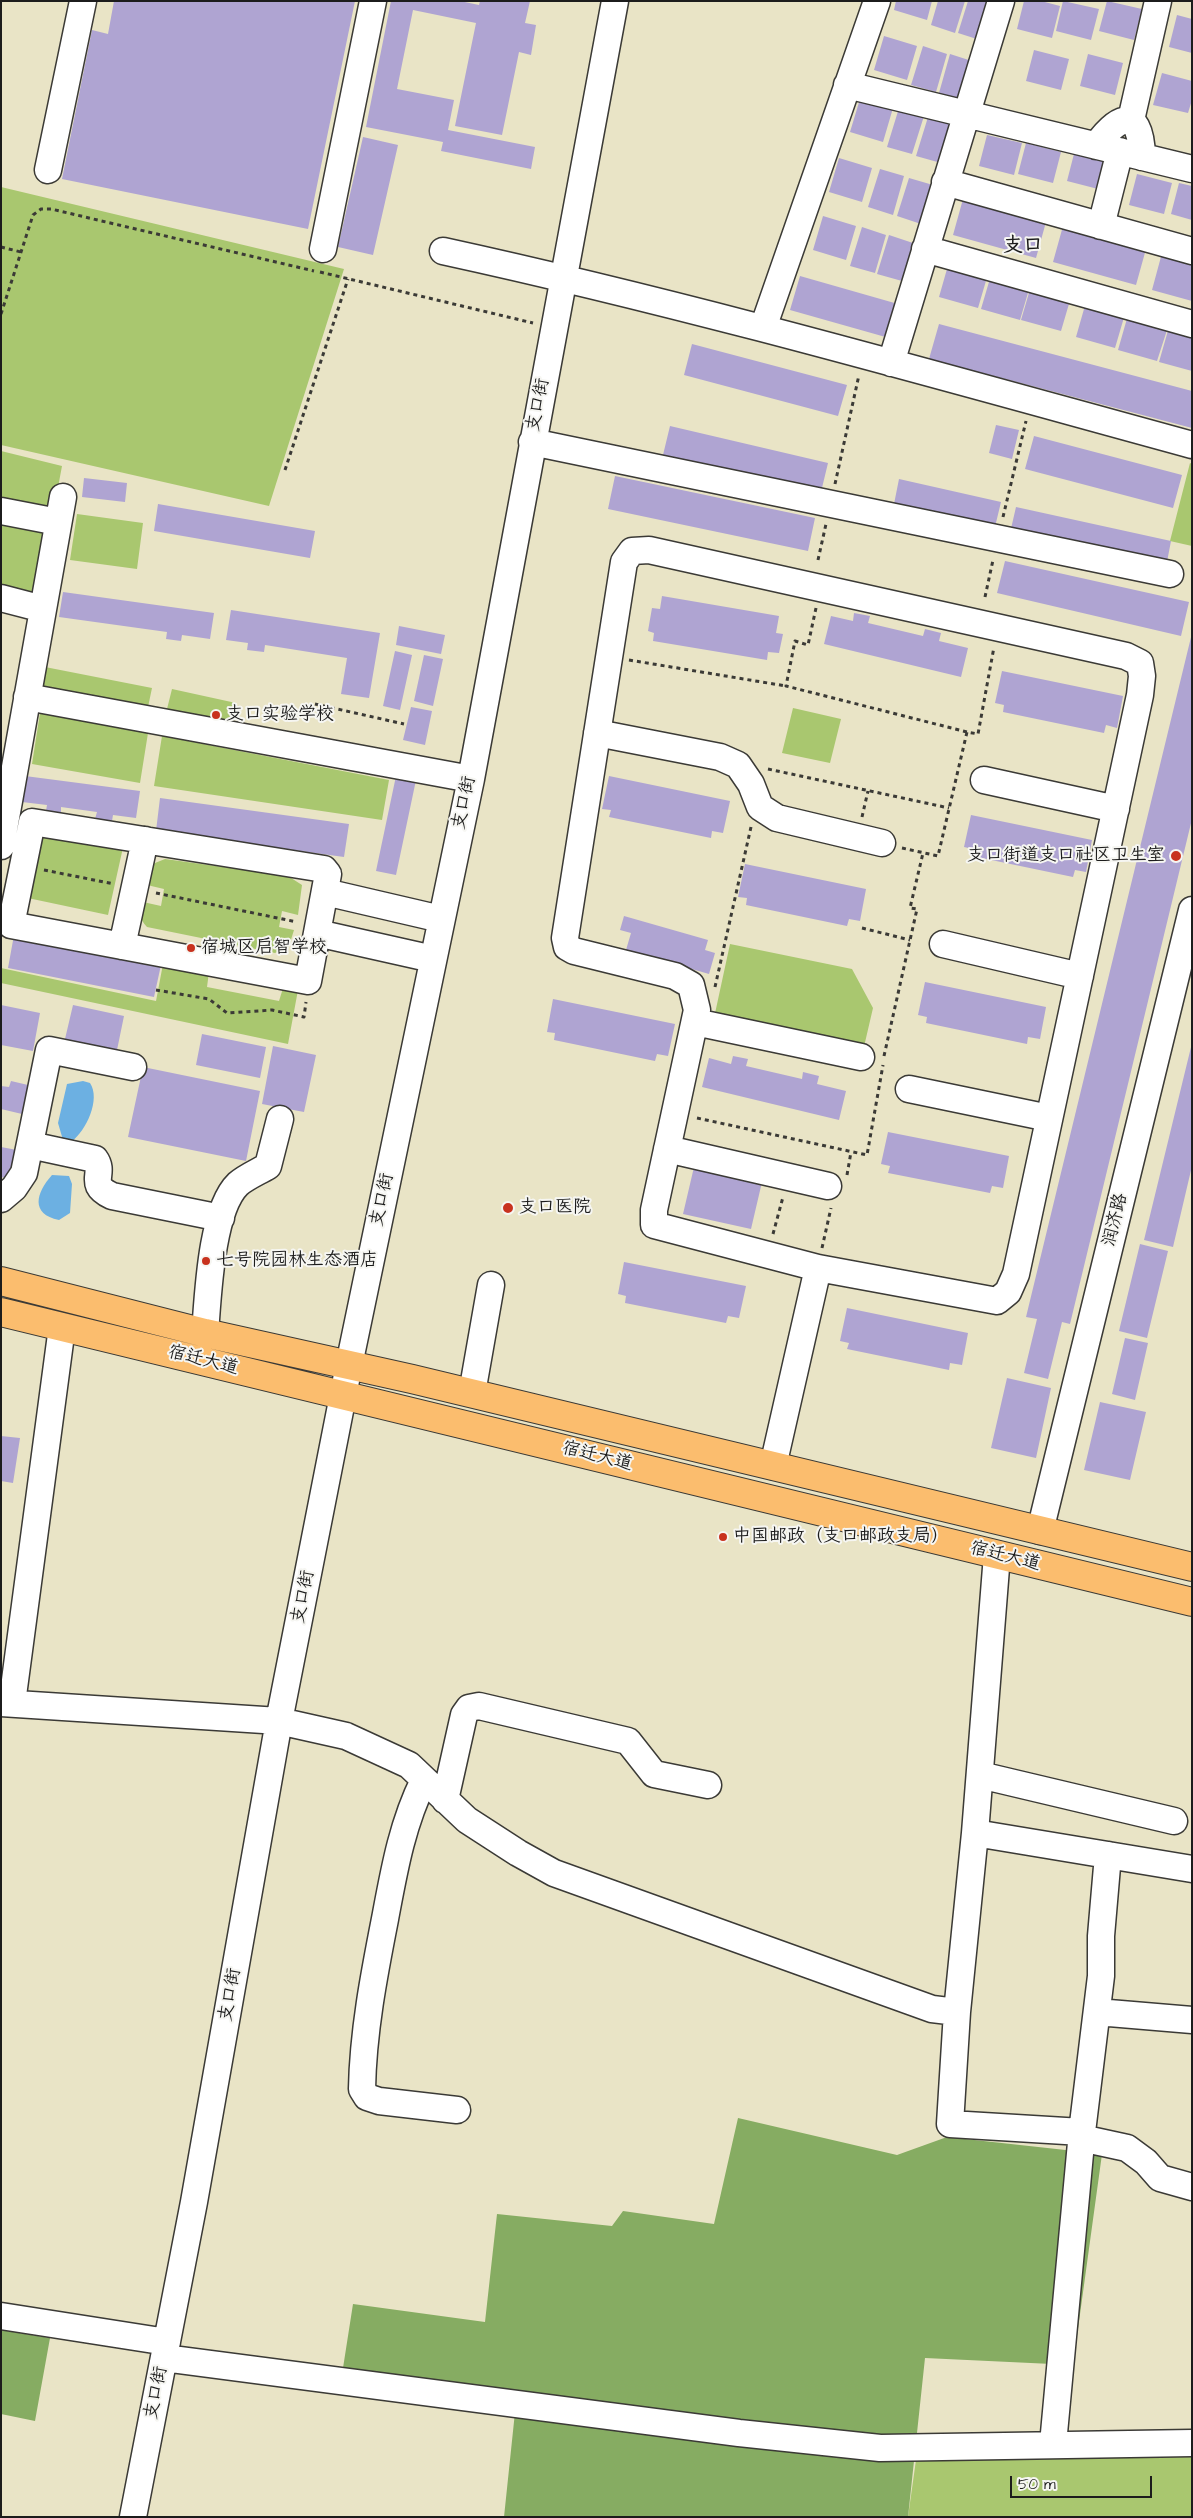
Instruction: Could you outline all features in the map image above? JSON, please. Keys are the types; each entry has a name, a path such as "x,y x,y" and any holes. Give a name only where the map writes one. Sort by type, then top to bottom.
{"main road":[{"name":"宿迁大道","path":"1,1281 205,1332 472,1393 1192,1567"},
{"name":"宿迁大道","path":"1,1312 1192,1602"}],"street":[{"path":"48,170 83,1"},
{"path":"323,249 373,1"},
{"name":"支口街","path":"133,2517 279,1721 470,779 615,1"},
{"path":"763,328 877,1"},
{"path":"891,363 944,182 1001,1"},
{"path":"1131,120 1158,1"},
{"path":"847,85 1192,169"},
{"path":"1101,226 1119,151 1109,128 1124,120 1131,120 1136,124 1141,135 1119,151"},
{"path":"944,182 1192,251"},
{"path":"925,249 1192,324"},
{"path":"442,251 563,277 763,328 1192,445"},
{"path":"532,442 1170,574"},
{"path":"1,511 61,509 1,846"},
{"path":"649,550 998,627 1126,656 1140,663 1142,676 1116,809 1016,1274 1008,1292 997,1301 818,1268 654,1225 654,1210 675,1113 701,1023 691,985 675,976 574,951 567,946 565,938 624,562 632,551 649,550"},
{"path":"1,598 43,609"},
{"path":"27,697 470,779"},
{"path":"597,733 720,757 738,764 760,807 777,818 882,843"},
{"path":"984,780 1116,809"},
{"path":"32,822 145,840 324,869 328,874 308,981 11,924 32,822"},
{"path":"122,946 145,840"},
{"path":"325,892 441,919"},
{"name":"润济路","path":"1040,1531 1192,910"},
{"path":"318,930 433,959"},
{"path":"943,944 1080,976"},
{"path":"701,1023 872,1060"},
{"path":"1,1198 20,1180 30,1145 49,1050 133,1068"},
{"path":"909,1089 1049,1118"},
{"path":"205,1332 210,1275 225,1204 237,1185 268,1166 280,1119"},
{"path":"30,1145 95,1159 98,1163 98,1186 102,1191 112,1196 221,1218"},
{"path":"667,1149 825,1196"},
{"path":"773,1466 818,1268"},
{"path":"472,1393 491,1285"},
{"path":"62,1327 7,1703 279,1721 346,1736 409,1766 466,1820 554,1873 932,2009 957,2012"},
{"path":"997,1555 975,1833 957,2012 950,2124 1081,2135 1127,2148 1146,2162 1160,2178 1192,2187"},
{"path":"445,1800 464,1715 469,1708 479,1706 628,1741 654,1774 708,1784"},
{"path":"980,1775 1174,1821"},
{"path":"424,1780 411,1806 396,1860 370,1998 362,2089 367,2096 379,2101 457,2110"},
{"path":"975,1833 1192,1869"},
{"path":"1053,2444 1081,2135 1101,1976 1101,1936 1108,1855"},
{"path":"1097,2012 1192,2020"},
{"path":"1,2316 165,2350 739,2433 880,2448 1192,2442"}],"path":[{"path":"1,314 33,215 41,209 51,208 553,327"},
{"path":"1,247 21,252"},
{"path":"285,470 348,279"},
{"path":"818,560 864,355"},
{"path":"985,597 1030,401"},
{"path":"786,686 795,641 808,645 820,588"},
{"path":"609,657 786,686 978,734 998,627"},
{"path":"315,704 404,724"},
{"path":"882,843 938,856 967,732"},
{"path":"731,762 949,808"},
{"path":"701,1023 757,800"},
{"path":"675,1113 867,1156 872,1060 910,940 917,909 910,908 923,853"},
{"path":"24,866 318,930"},
{"path":"862,928 910,940"},
{"path":"156,990 209,999 227,1013 272,1010 304,1017 308,981"},
{"path":"769,1254 783,1196 792,1198"},
{"path":"818,1268 831,1207 825,1196"}],"green space":[{"path":"1,187 344,269 269,506 1,445"},
{"path":"1,451 62,466 53,514 1,503"},
{"path":"1190,463 1192,464 1192,546 1170,541"},
{"path":"77,514 143,523 137,569 70,560"},
{"path":"1,518 50,528 35,595 1,587"},
{"path":"45,667 152,688 148,707 41,687"},
{"path":"172,689 236,703 232,724 167,709"},
{"path":"793,708 841,719 830,763 782,753"},
{"path":"40,713 148,733 140,783 32,764"},
{"path":"162,736 389,780 382,820 154,786"},
{"path":"38,825 124,843 108,915 23,897"},
{"path":"165,859 288,876 302,885 298,915 282,911 279,927 294,930 289,946 275,953 147,927 141,916 143,902 161,906 164,889 147,885 150,865"},
{"path":"730,944 852,969 873,1008 863,1051 714,1018"},
{"path":"163,964 209,972 207,987 279,1001 284,985 298,990 288,1044 1,983 1,968 156,1001"},
{"path":"738,2118 897,2155 947,2137 1102,2154 1073,2365 925,2358 908,2517 504,2517 517,2393 343,2368 353,2304 485,2322 497,2214 612,2226 623,2211 714,2224"},
{"path":"1,2330 50,2338 35,2421 1,2414"},
{"path":"1192,2456 1192,2517 908,2517 916,2460"}],"water":[{"path":"83,1081 90,1083 93,1090 93,1106 87,1122 77,1136 72,1141 63,1140 58,1123 67,1084"},
{"path":"52,1175 69,1176 72,1184 70,1213 59,1220 43,1213 39,1202 42,1189"}],"building":[{"path":"114,1 355,1 308,229 62,179 92,30 108,34"},
{"path":"391,1 460,1 479,5 480,1 530,1 525,23 536,25 531,55 519,52 502,135 455,126 476,23 413,10 397,89 454,100 448,130 535,147 531,169 441,151 443,142 366,127"},
{"path":"896,1 932,1 927,20 894,10"},
{"path":"938,1 965,1 955,33 931,25"},
{"path":"968,1 991,1 983,41 958,33"},
{"path":"1024,1 1041,1 1060,6 1052,38 1017,29"},
{"path":"1063,1 1099,9 1091,40 1056,31"},
{"path":"1107,1 1142,9 1134,40 1099,31"},
{"path":"1177,15 1192,19 1192,53 1169,47"},
{"path":"884,36 917,46 907,80 874,70"},
{"path":"923,46 947,54 936,92 911,85"},
{"path":"1034,50 1069,59 1061,90 1026,81"},
{"path":"950,54 975,62 963,100 939,93"},
{"path":"1088,54 1123,63 1115,95 1080,86"},
{"path":"1162,73 1192,81 1192,100 1188,113 1153,105"},
{"path":"860,99 893,108 883,142 850,132"},
{"path":"899,108 924,116 912,154 887,147"},
{"path":"928,117 952,125 941,163 916,156"},
{"path":"987,135 1022,143 1014,175 979,166"},
{"path":"363,137 398,145 373,255 338,247"},
{"path":"1026,143 1061,152 1053,183 1018,174"},
{"path":"1075,150 1110,159 1102,190 1067,181"},
{"path":"839,158 872,168 862,202 829,192"},
{"path":"880,169 904,176 893,215 868,207"},
{"path":"1137,174 1172,183 1164,214 1129,205"},
{"path":"909,178 933,185 921,224 897,216"},
{"path":"1179,183 1192,186 1192,220 1171,214"},
{"path":"963,199 1046,222 1036,258 953,235"},
{"path":"823,216 856,226 846,260 813,250"},
{"path":"1063,226 1146,249 1136,285 1053,262"},
{"path":"862,227 886,235 875,273 850,266"},
{"path":"889,235 913,243 902,281 877,274"},
{"path":"1162,253 1192,262 1192,301 1152,290"},
{"path":"949,262 988,274 978,308 939,297"},
{"path":"991,275 1030,286 1020,320 981,309"},
{"path":"800,276 898,304 889,338 790,310"},
{"path":"1031,286 1071,297 1061,331 1021,320"},
{"path":"1086,302 1125,314 1115,348 1076,337"},
{"path":"1128,315 1168,327 1157,361 1118,350"},
{"path":"939,324 1192,391 1192,428 929,359"},
{"path":"1169,327 1192,334 1192,371 1159,362"},
{"path":"692,344 847,385 838,416 684,375"},
{"path":"996,425 1019,430 1012,459 989,453"},
{"path":"670,426 828,463 821,492 663,455"},
{"path":"1034,436 1182,475 1173,508 1025,469"},
{"path":"615,476 815,518 808,551 608,509"},
{"path":"84,478 127,483 125,502 82,497"},
{"path":"899,479 1001,502 994,531 893,509"},
{"path":"158,504 315,531 310,558 154,531"},
{"path":"1016,507 1171,541 1166,567 1010,533"},
{"path":"1005,561 1189,602 1181,636 997,593"},
{"path":"63,592 214,613 210,639 182,635 181,641 166,639 167,632 59,617"},
{"path":"662,596 779,616 776,633 783,634 779,653 768,652 767,660 653,641 654,633 648,631 652,608 660,609"},
{"path":"231,610 380,633 369,698 341,694 347,658 265,645 264,652 247,650 248,643 226,640"},
{"path":"854,613 870,616 868,623 923,636 925,629 941,633 939,641 968,648 961,677 824,644 831,616 853,621"},
{"path":"399,626 445,635 441,654 396,645"},
{"path":"1192,633 1192,819 1070,1324 1062,1322 1048,1379 1024,1373 1037,1319 1026,1317"},
{"path":"395,651 412,655 400,710 383,706"},
{"path":"424,655 443,659 433,706 414,701"},
{"path":"1002,671 1123,696 1117,728 1106,725 1104,733 1003,712 1004,705 995,703"},
{"path":"411,707 432,711 425,745 403,740"},
{"path":"25,776 140,791 136,818 113,815 112,821 95,819 97,812 61,807 61,813 46,811 47,805 22,802"},
{"path":"396,776 416,780 396,875 376,871"},
{"path":"609,776 730,801 723,833 712,831 711,838 609,817 611,810 602,809"},
{"path":"160,798 349,824 344,857 156,831"},
{"path":"971,815 1092,840 1086,872 1075,870 1073,877 972,856 973,849 964,847"},
{"path":"745,864 866,889 860,921 849,919 847,926 746,905 747,898 738,897"},
{"path":"624,916 708,940 705,950 715,953 709,974 626,950 631,933 620,930"},
{"path":"14,935 161,965 154,997 8,968"},
{"path":"925,982 1046,1007 1040,1039 1028,1037 1027,1044 926,1023 927,1017 918,1015"},
{"path":"553,999 675,1024 668,1056 657,1054 655,1061 554,1040 555,1033 547,1032"},
{"path":"1,1005 40,1013 33,1051 1,1045"},
{"path":"73,1005 124,1016 117,1050 65,1039"},
{"path":"202,1034 266,1047 260,1078 196,1065"},
{"path":"1192,1043 1192,1166 1173,1247 1144,1240"},
{"path":"273,1046 316,1055 304,1112 262,1104"},
{"path":"733,1056 748,1059 746,1066 802,1079 803,1072 819,1076 817,1084 846,1091 839,1120 702,1087 709,1058 731,1064"},
{"path":"143,1067 260,1091 246,1161 128,1137"},
{"path":"11,1081 28,1085 22,1114 1,1109 1,1086 9,1087"},
{"path":"888,1132 1009,1156 1003,1188 992,1186 990,1193 888,1173 890,1166 881,1164"},
{"path":"1,1147 17,1150 10,1179 1,1177"},
{"path":"694,1167 762,1182 751,1229 683,1214"},
{"path":"1140,1244 1168,1251 1147,1338 1119,1331"},
{"path":"624,1262 746,1286 739,1318 728,1316 726,1323 625,1303 626,1296 618,1294"},
{"path":"847,1308 968,1333 962,1365 950,1363 949,1370 847,1349 849,1343 840,1341"},
{"path":"1125,1338 1148,1343 1135,1400 1112,1394"},
{"path":"1007,1378 1051,1388 1036,1458 991,1448"},
{"path":"1100,1402 1146,1412 1130,1480 1084,1470"},
{"path":"1,1436 20,1438 13,1483 1,1481"}],"place":[{"name":"支口实验学校","path":"216,715"},
{"name":"支口街道支口社区卫生室","path":"1176,856"},
{"name":"宿城区启智学校","path":"191,948"},
{"name":"支口医院","path":"508,1208"},
{"name":"七号院园林生态酒店","path":"206,1261"},
{"name":"中国邮政（支口邮政支局）","path":"723,1537"}],"district":[{"name":"支口","path":"1023,247"}]}
